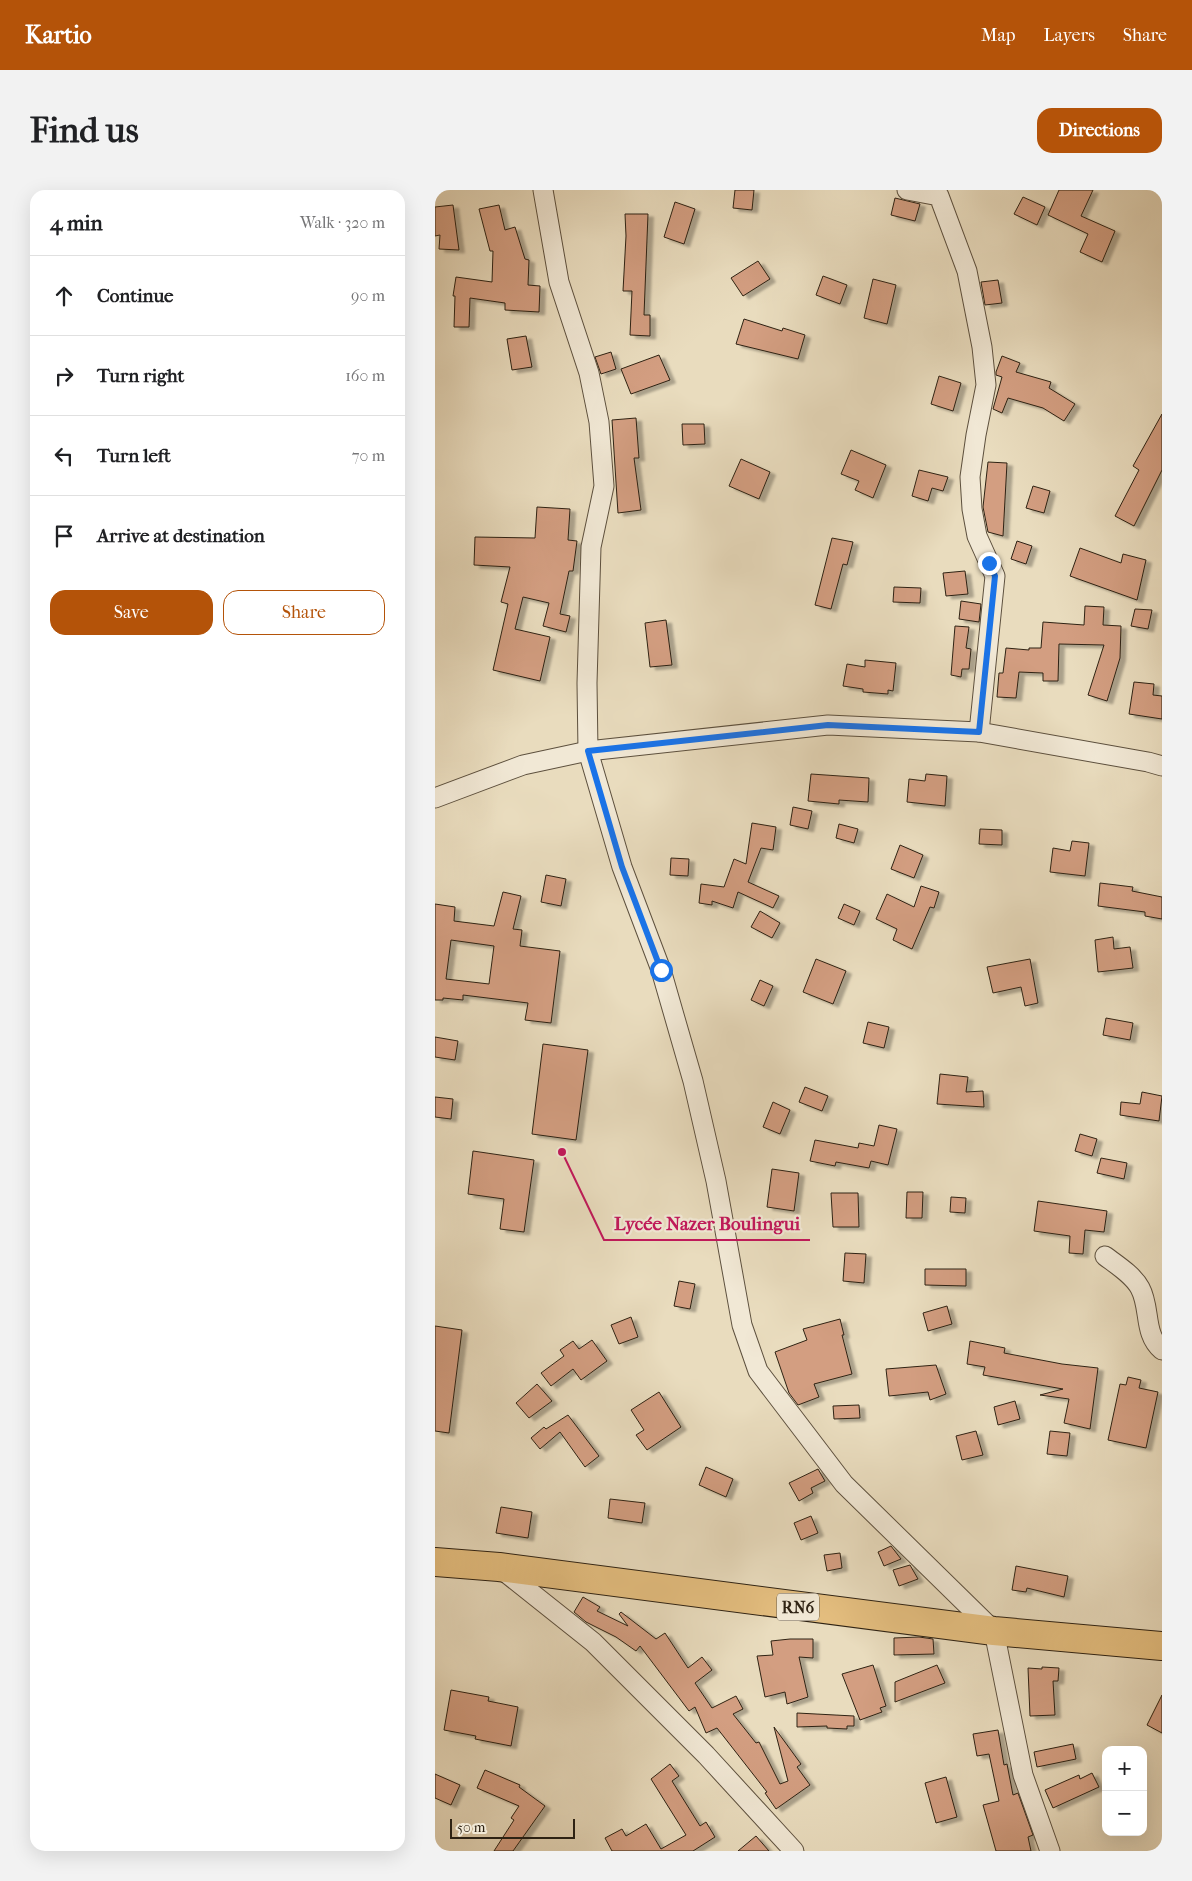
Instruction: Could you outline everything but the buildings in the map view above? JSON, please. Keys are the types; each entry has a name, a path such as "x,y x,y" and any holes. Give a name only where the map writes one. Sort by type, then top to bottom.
{"highway":[{"name":"RN6","path":"435,1562 499,1567 994,1631 1162,1646"}],"street":[{"path":"543,190 559,282 591,383 599,422 604,486 591,547 587,683 588,751 622,867 661,970 693,1081 716,1181 742,1326 758,1371 844,1484 994,1631 1023,1775 1050,1851"},
{"path":"907,190 939,196 967,271 982,348 986,385 975,435 970,477 972,509 977,536 995,576 979,732"},
{"path":"435,798 523,765 588,751 828,725 979,732 1162,766"},
{"path":"1105,1256 1127,1273 1140,1288 1151,1337 1162,1350"},
{"path":"499,1567 593,1642 706,1755 794,1851"}],"place":[{"name":"Lycée Nazer Boulingui","path":"562,1152"}],"route":[{"path":"661,970 622,867 588,751 828,725 905,727 979,732 989,656 995,576 989,563"}]}
